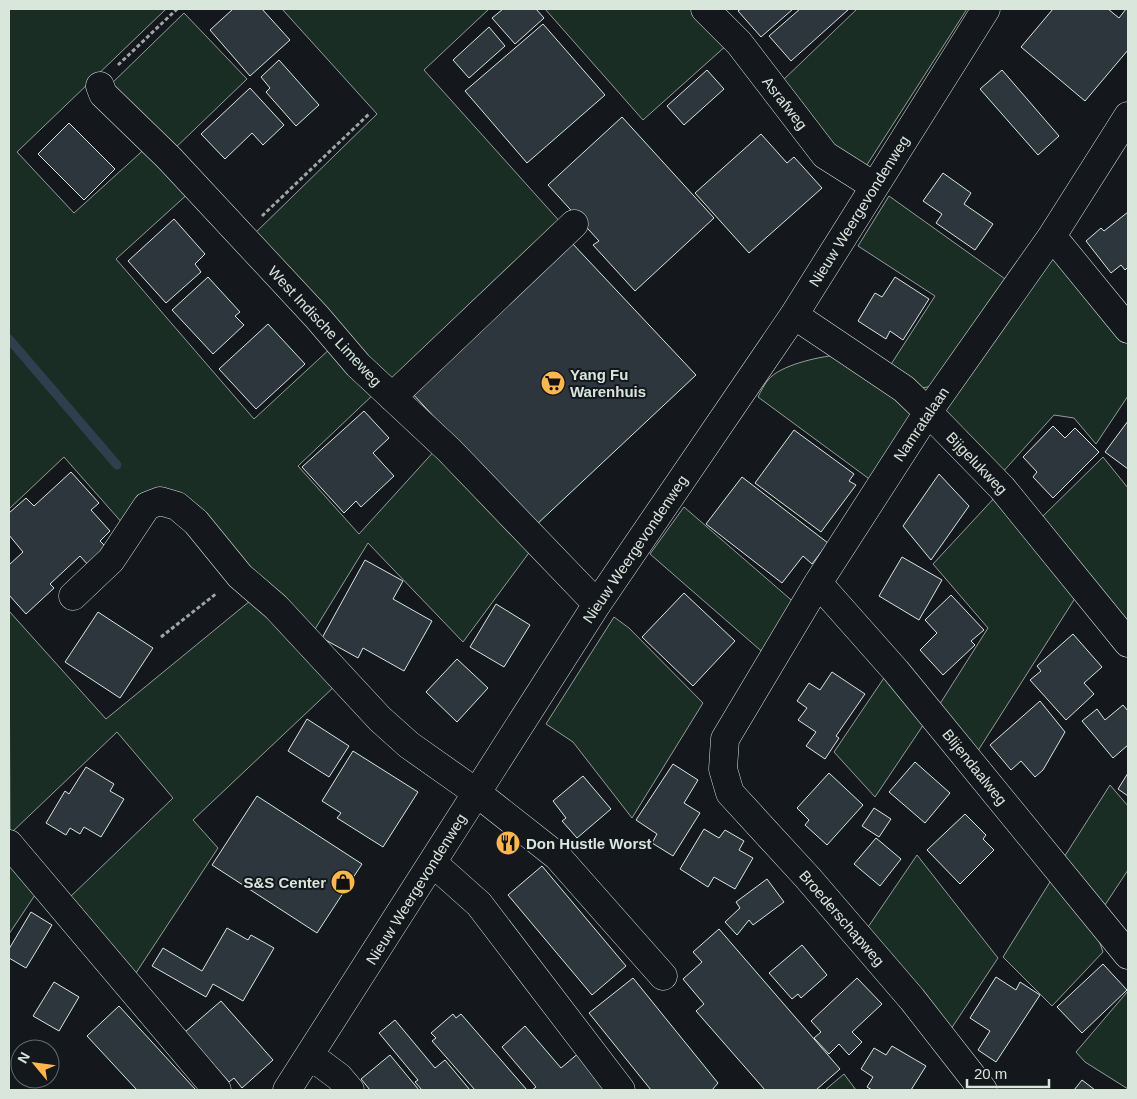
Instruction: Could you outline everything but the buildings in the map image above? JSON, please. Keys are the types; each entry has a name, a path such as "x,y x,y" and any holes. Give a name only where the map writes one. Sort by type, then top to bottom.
{"street":[{"name":"Asrafweg","path":"705,9 739,43 825,155 874,186"},
{"name":"Nieuw Weergevondenweg","path":"288,1090 597,604 794,315 986,9"},
{"name":"West Indische Limeweg","path":"100,86 103,94 170,158 358,365 449,450 597,604"},
{"name":"Namratalaan","path":"725,739 818,583 928,412 1052,236 1128,116"},
{"path":"392,397 574,224"},
{"path":"1052,236 1128,329"},
{"name":"Bijgelukweg","path":"794,315 904,389 928,412 1002,488 1128,643"},
{"path":"73,596 111,560 147,506 160,501 177,506 196,522 240,576 276,606 380,719 409,744 477,793 557,856 663,976"},
{"name":"Blijendaalweg","path":"818,583 896,671 1128,955"},
{"name":"Broederschapweg","path":"725,739 723,769 730,793 802,871 912,999 983,1090"},
{"path":"9,844 217,1090"},
{"path":"433,863 479,904 621,1090"},
{"path":"311,1056 339,1076 350,1090"}],"path":[{"path":"100,86 104,77 177,9"},
{"path":"241,235 370,113"},
{"path":"161,637 240,576"}],"green space":[{"path":"9,9 166,9 17,152 74,213 149,145 191,191 116,259 254,419 333,346 376,392 298,466 359,534 437,448 534,546 463,642 368,543 312,634 190,506 124,525 64,457 9,509"},
{"path":"282,9 489,9 424,70 562,224 393,382 252,236 377,114"},
{"path":"545,9 693,9 728,44 643,120"},
{"path":"857,9 967,9 863,171 827,148 780,83"},
{"path":"184,13 247,79 170,153 107,88"},
{"path":"889,196 1008,281 933,386 922,388 888,369 935,296 858,246"},
{"path":"1052,257 1128,339 1128,396 1096,444 1074,418 1054,415 1001,474 944,411"},
{"path":"837,355 910,410 909,423 872,481 758,397 768,380 781,370 810,360"},
{"path":"1103,457 1128,488 1128,630 1038,521"},
{"path":"997,495 1079,592 974,757 936,710 988,628 933,564"},
{"path":"684,507 797,605 767,656 650,554"},
{"path":"256,596 337,684 193,820 218,848 134,976 69,898 173,798 117,732 10,834 9,611 106,719"},
{"path":"614,617 629,628 703,703 632,818 573,742 546,724"},
{"path":"888,672 928,718 875,797 834,752"},
{"path":"1110,785 1128,806 1128,870 1101,911 1061,862"},
{"path":"9,855 39,889 9,934"},
{"path":"917,855 998,958 947,1035 864,933"},
{"path":"1055,874 1092,920 1103,952 1052,1006 1003,957"},
{"path":"1128,991 1128,1089 1085,1062 1076,1052"},
{"path":"844,1074 856,1090 825,1090"}],"waterway":[{"path":"9,339 117,465"}],"place":[{"name":"Yang Fu Warenhuis","path":"553,383"},
{"name":"Don Hustle Worst","path":"508,843"},
{"name":"S&S Center","path":"343,882"}]}
